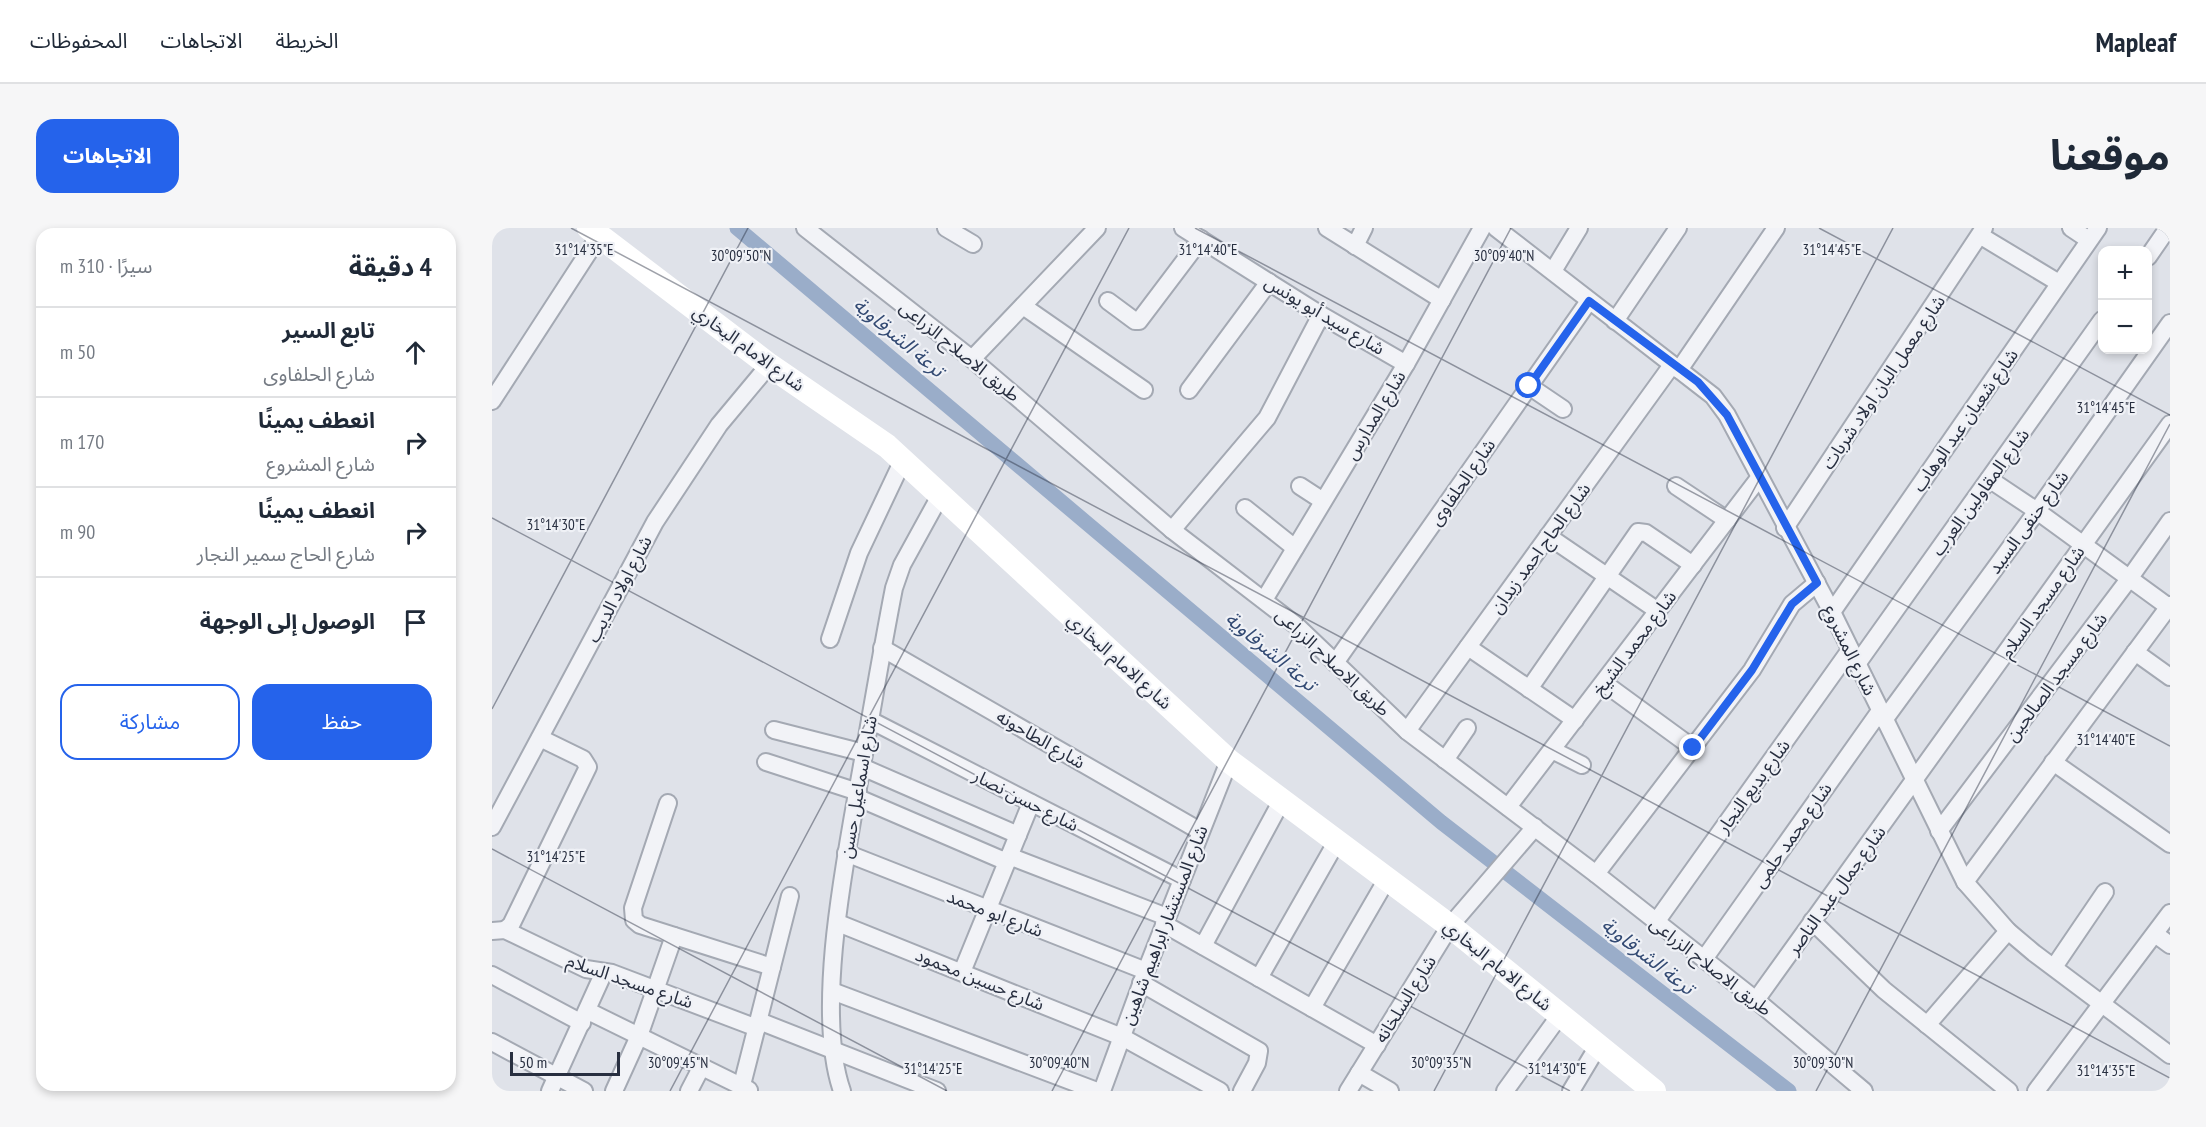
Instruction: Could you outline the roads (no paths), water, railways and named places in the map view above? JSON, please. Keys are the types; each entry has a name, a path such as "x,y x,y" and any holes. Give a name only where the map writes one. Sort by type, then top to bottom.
{"street":[{"name":"طريق الاصلاح الزراعى","path":"805,228 972,359 1172,530 1297,626 1407,731 1704,959 1864,1091"},
{"path":"946,228 968,237"},
{"path":"972,359 1097,228"},
{"name":"شارع سيد أبو يونس","path":"1183,228 1321,315 1406,364"},
{"path":"1327,228 1442,300"},
{"path":"1355,246 1364,228"},
{"name":"شارع المدارس","path":"1264,600 1406,364 1482,228"},
{"name":"شارع المشروع","path":"1496,228 1615,321 1698,382 1727,415 1785,528 1832,612 1965,882 2008,931 2170,1055"},
{"path":"1552,271 1580,228"},
{"path":"1615,321 1678,228"},
{"name":"شارع الحاج احمد زيدان","path":"1407,731 1776,228"},
{"path":"2071,228 2093,234"},
{"path":"2152,251 2168,228"},
{"path":"492,401 594,232"},
{"name":"شارع الامام البخاري","path":"594,232 769,365 903,460 1229,761 1450,926 1598,1046 1640,1086"},
{"path":"1982,232 2059,283"},
{"name":"شارع معمل البان اولاد شربات","path":"1785,528 1982,232"},
{"name":"شارع شعبان عبد الوهاب","path":"1832,612 2093,234"},
{"path":"1108,301 1135,321 1139,321 1201,239"},
{"path":"1189,390 1269,282"},
{"name":"شارع الحلفاوى","path":"1335,663 1589,301"},
{"path":"1023,306 1144,390"},
{"path":"1172,530 1267,418 1321,315"},
{"name":"شارع حنفى السيد","path":"1882,716 2037,511 2170,323"},
{"name":"شارع المقاولين العرب","path":"1853,657 1989,479 2098,327"},
{"name":"شارع اولاد الديب","path":"492,827 664,507 735,403 769,365"},
{"path":"1529,386 1563,410"},
{"name":"شارع مسجد السلام","path":"1916,781 2170,424"},
{"path":"830,639 859,553 903,460"},
{"name":"شارع محمد الشيخ","path":"1508,807 1759,478"},
{"path":"1965,882 2170,607 1989,479"},
{"path":"1300,486 1323,501"},
{"path":"1676,486 1727,520"},
{"name":"شارع اسماعيل حسن","path":"843,1091 834,1049 832,991 846,854 882,648 897,577 941,494"},
{"path":"1245,508 1295,548"},
{"name":"شارع مسجد الصالحين","path":"1939,831 2170,521"},
{"path":"1529,689 1635,536 1642,531 1693,565"},
{"path":"1548,536 1658,611"},
{"path":"1596,874 1752,670 1792,604 1817,583"},
{"path":"1468,647 1575,720"},
{"name":"شارع الطاحونه","path":"882,648 1200,831"},
{"path":"2135,652 2170,676"},
{"name":"شارع بديع النجار","path":"1656,922 1853,657"},
{"path":"1604,683 1693,748"},
{"name":"شارع محمد حلمى","path":"1704,959 1882,716"},
{"name":"شارع حسن نصار","path":"870,720 1182,880"},
{"path":"1445,760 1467,728"},
{"path":"774,730 863,760 1018,835"},
{"path":"499,931 511,925 588,767 583,759 540,738"},
{"path":"1552,750 1582,765"},
{"name":"شارع المستشار ابراهيم شاهين","path":"1102,1091 1143,977 1229,761"},
{"path":"766,762 857,794 1008,859 1166,920 1203,946 1377,1045"},
{"path":"2053,762 2170,844"},
{"name":"شارع جمال عبد الناصر","path":"1756,1000 1916,781"},
{"path":"1203,946 1282,800"},
{"path":"668,803 633,908 634,920 640,925 772,968"},
{"path":"962,972 1031,803"},
{"name":"شارع السلخانه","path":"1348,1091 1450,926 1534,827"},
{"path":"1259,978 1337,841"},
{"name":"شارع ابو محمد","path":"846,854 1143,977 1259,1051 1259,1057 1242,1091"},
{"path":"1312,1008 1387,879"},
{"path":"2054,967 2105,892"},
{"path":"492,975 585,1017 639,1036 746,1088 758,1024 790,896"},
{"path":"2036,1091 2170,913"},
{"path":"1812,921 1884,990 2009,1091"},
{"name":"شارع حسين محمود","path":"838,923 1122,1037 1220,1091"},
{"name":"شارع مسجد السلام","path":"499,931 586,969 604,972 655,988 834,1049 937,1091"},
{"path":"1927,1025 2008,931"},
{"path":"2155,934 2170,945"},
{"path":"614,1091 639,1036 674,936"},
{"path":"554,1084 604,972"},
{"path":"832,991 1097,1091"},
{"path":"1505,1091 1560,1015"},
{"path":"492,1042 554,1084 584,1091"},
{"path":"1571,1091 1598,1046"},
{"path":"689,1091 702,1066"},
{"path":"1359,1073 1390,1091"}],"waterway":[{"name":"ترعة الشرقاوية","path":"737,228 1441,822 1789,1091"}]}
